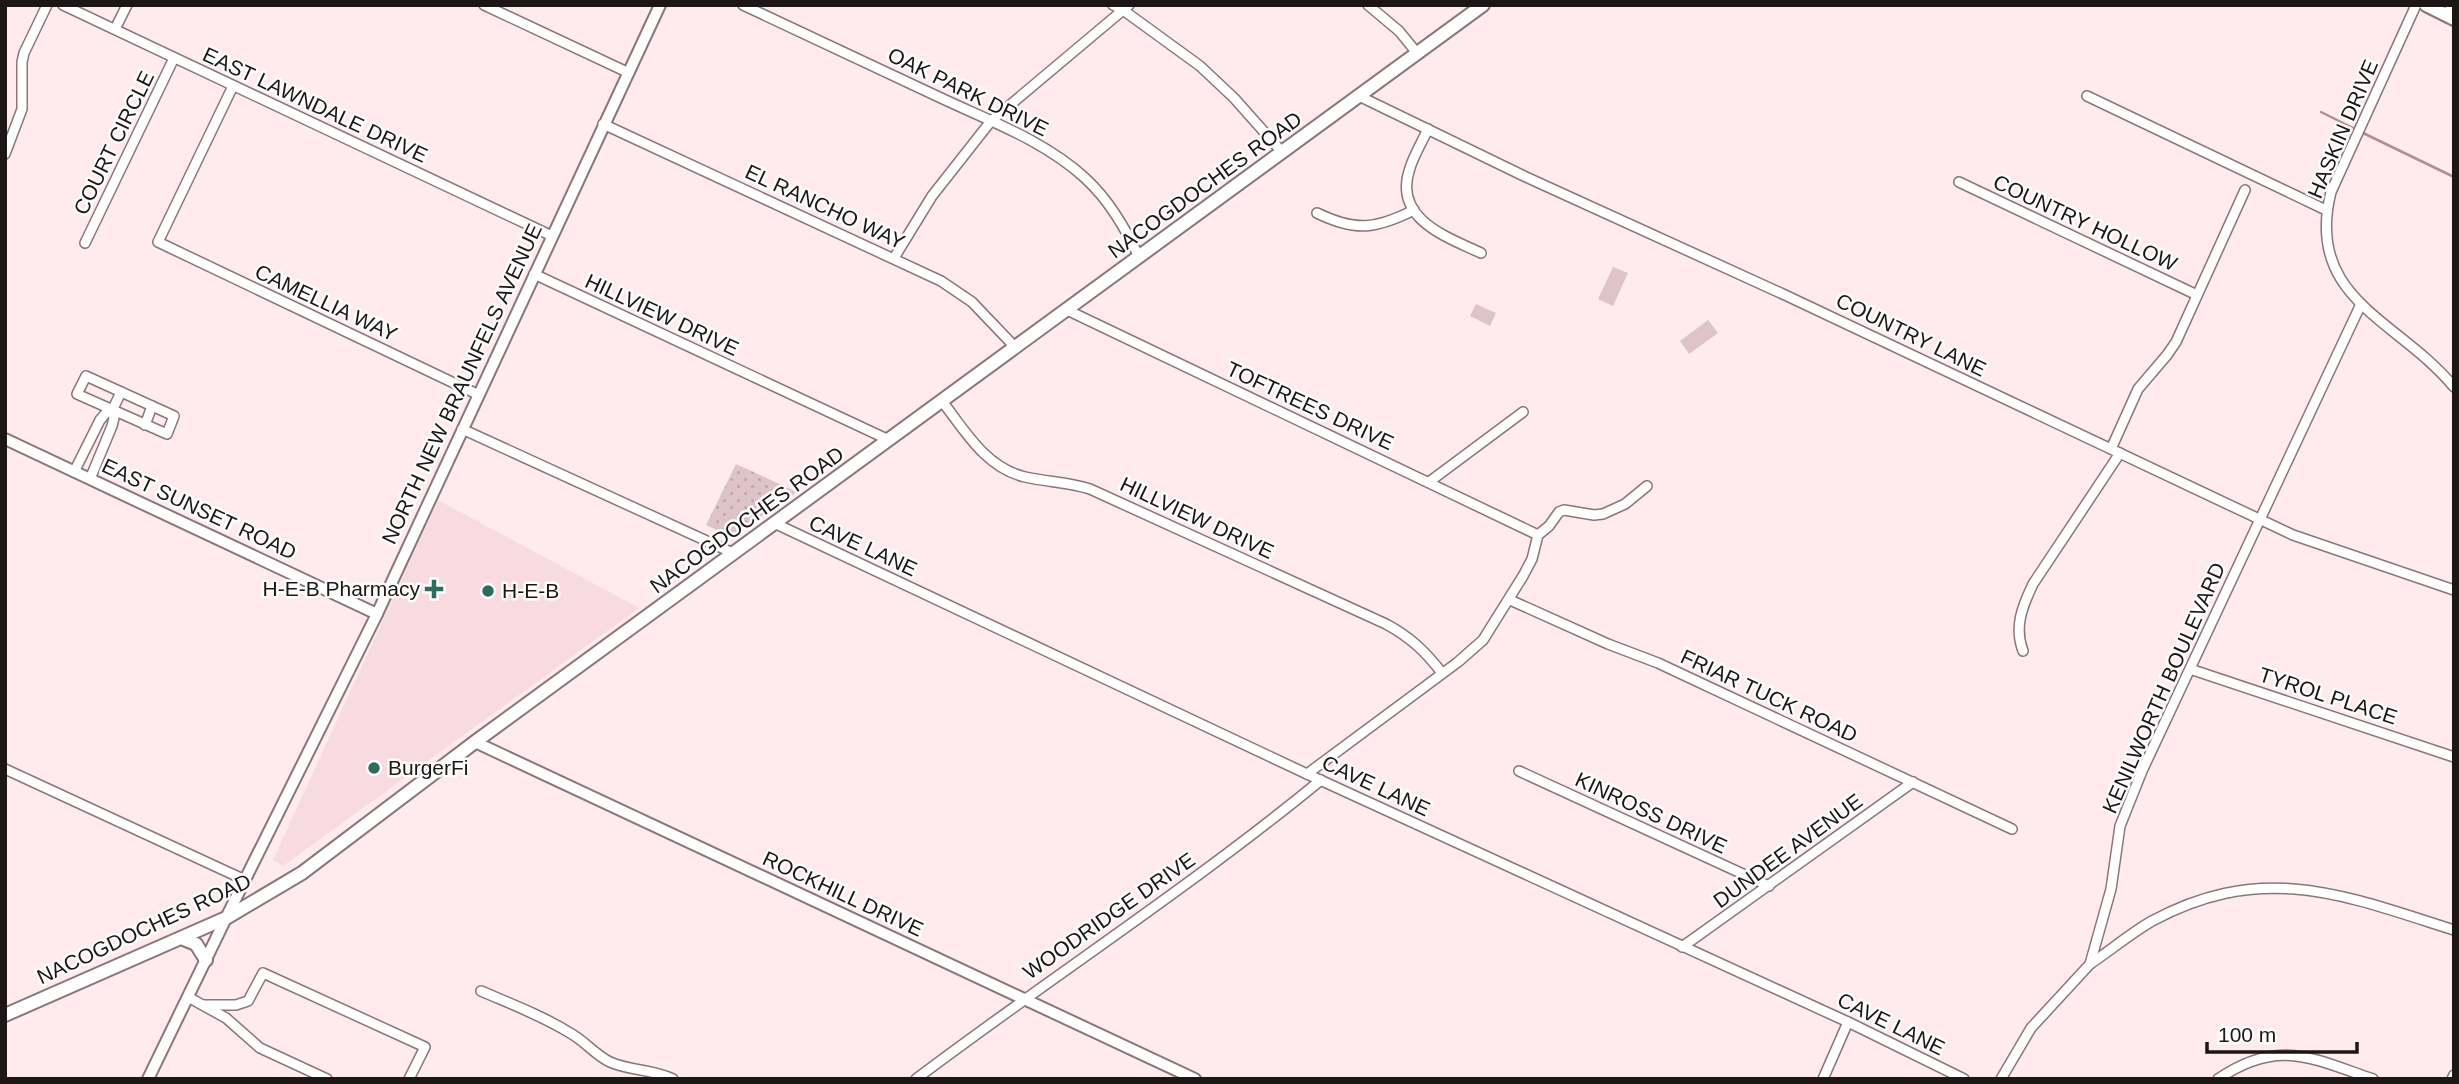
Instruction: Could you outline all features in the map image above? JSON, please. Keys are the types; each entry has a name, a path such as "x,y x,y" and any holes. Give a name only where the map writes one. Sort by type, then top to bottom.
{"main road":[{"name":"NACOGDOCHES ROAD","path":"5,1015 226,918 302,873 475,742 1483,5"},
{"path":"2426,5 2454,19"},
{"path":"181,937 197,944 206,960"}],"street":[{"path":"5,154 22,109 22,62 47,5"},
{"name":"EAST LAWNDALE DRIVE","path":"63,5 552,236"},
{"path":"115,29 127,5"},
{"path":"484,5 627,72"},
{"name":"NORTH NEW BRAUNFELS AVENUE","path":"148,1079 377,614 660,5"},
{"name":"OAK PARK DRIVE","path":"743,5 991,121 1051,152 1087,180 1116,214 1139,257"},
{"path":"1113,5 1126,8 1200,66 1234,98 1282,152"},
{"path":"1368,5 1399,32 1417,53"},
{"name":"HASKIN DRIVE","path":"2417,5 2331,192 2326,210 2325,235 2331,262 2342,283 2361,304 2441,372 2454,387"},
{"path":"894,258 932,195 991,121 1126,8"},
{"name":"COURT CIRCLE","path":"85,243 174,58"},
{"name":"CAMELLIA WAY","path":"233,86 158,242 479,395"},
{"name":"COUNTRY LANE","path":"1359,96 1526,177 1785,295 2293,535 2454,590"},
{"path":"2087,96 2326,210"},
{"name":"EL RANCHO WAY","path":"603,124 894,258 957,291 986,314 1015,347"},
{"path":"1428,129 1406,183 1414,210 1422,222 1434,230 1481,253"},
{"name":"COUNTRY HOLLOW","path":"1959,182 2197,295"},
{"path":"2023,651 2018,629 2023,603 2115,451 2138,389 2168,355 2245,190"},
{"path":"1317,213 1338,223 1358,226 1389,222 1414,210"},
{"name":"HILLVIEW DRIVE","path":"534,274 889,440"},
{"name":"KENILWORTH BOULEVARD","path":"2001,1079 2031,1028 2090,964 2111,890 2120,826 2142,771 2361,304"},
{"name":"TOFTREES DRIVE","path":"1067,310 1538,535"},
{"path":"86,376 121,392 174,416 167,434 77,394 86,376"},
{"path":"90,479 113,426 112,411 121,392"},
{"name":"HILLVIEW DRIVE","path":"942,401 985,456 998,466 1013,474 1057,480 1090,489 1386,624 1423,649 1442,673"},
{"path":"145,425 152,406"},
{"path":"74,472 106,413 112,411"},
{"path":"1429,482 1524,412"},
{"path":"462,429 733,553"},
{"path":"93,434 106,441"},
{"name":"EAST SUNSET ROAD","path":"5,439 377,614"},
{"path":"1307,774 1458,662 1483,640 1510,600 1532,559 1538,535 1559,512 1564,510 1594,516 1603,514 1625,504 1647,486"},
{"name":"CAVE LANE","path":"774,523 1964,1079"},
{"name":"FRIAR TUCK ROAD","path":"1510,600 1598,640 1658,663 2012,829"},
{"name":"TYROL PLACE","path":"2190,669 2454,757"},
{"name":"ROCKHILL DRIVE","path":"475,742 1195,1079"},
{"path":"5,769 244,880"},
{"name":"KINROSS DRIVE","path":"1519,771 1769,886"},
{"name":"WOODRIDGE DRIVE","path":"916,1079 1022,999 1227,855 1321,780"},
{"name":"DUNDEE AVENUE","path":"1682,947 1913,782"},
{"path":"2090,964 2152,921 2211,898 2263,888 2291,888 2344,895 2454,930"},
{"path":"204,1005 248,1001 263,973 425,1047 409,1079"},
{"path":"481,991 560,1027 602,1058 615,1064 653,1071 673,1079"},
{"path":"188,997 237,1026 260,1048 327,1079"},
{"path":"1823,1079 1848,1023"},
{"path":"2218,1079 2257,1059 2274,1054 2293,1054 2373,1079"}],"shaded area":[{"path":"1613,267 1628,273 1613,306 1598,299"},
{"path":"1476,304 1496,313 1490,326 1470,316"},
{"path":"1708,320 1718,333 1689,354 1680,341"},
{"path":"736,464 797,492 732,537 706,525"},
{"path":"438,500 639,608 283,866 273,860"}],"waterway":[{"path":"2321,112 2355,129"},
{"path":"2361,132 2454,177"}],"place":[{"name":"H-E-B Pharmacy","path":"434,589"},
{"name":"H-E-B","path":"488,591"},
{"name":"BurgerFi","path":"374,768"}]}
